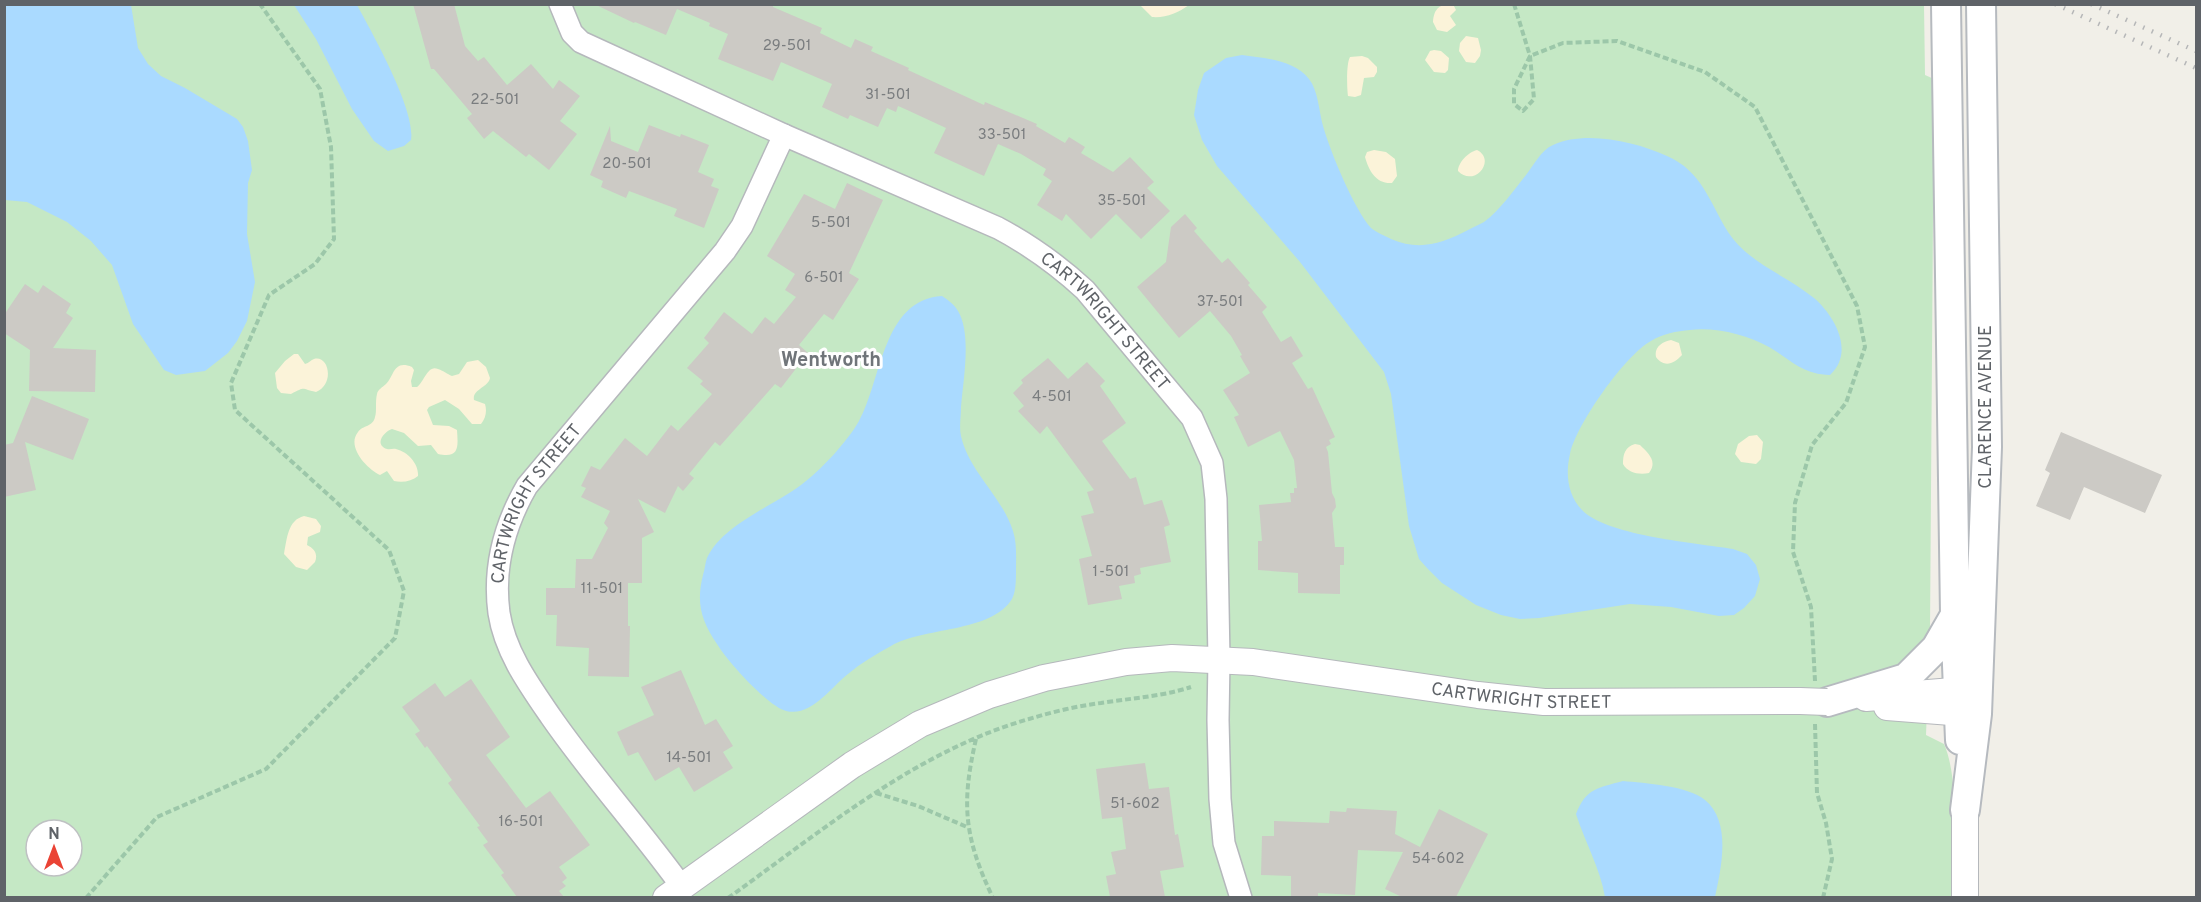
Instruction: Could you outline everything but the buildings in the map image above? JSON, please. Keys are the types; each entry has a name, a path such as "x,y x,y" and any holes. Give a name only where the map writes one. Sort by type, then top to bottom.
{"main road":[{"name":"CLARENCE AVENUE","path":"1946,4 1955,615 1967,701"},
{"name":"CLARENCE AVENUE","path":"1965,810 1967,701 1987,447 1981,4"},
{"path":"1814,703 1906,678 1936,648 1955,615"}],"street":[{"name":"CARTWRIGHT STREET","path":"560,4 572,33 581,42 784,135 998,228 1024,242 1069,275 1085,290 1178,398 1192,418 1212,463 1216,499 1218,720 1224,843 1241,897"},
{"name":"CARTWRIGHT STREET","path":"784,135 742,226 725,251 527,486 507,526 499,569 499,612 514,660 674,892 852,765 920,724 989,695 1044,678 1126,662 1172,658 1253,662 1478,695 1544,702 1967,701"},
{"name":"CLARENCE AVENUE","path":"1965,810 1965,897"}],"path":[{"path":"86,897 158,817 266,769 395,638 404,591 389,550 235,410 231,383 268,295 315,264 334,239 331,147 320,88 260,4"},
{"path":"1514,4 1530,56 1534,99 1523,111 1514,104 1514,88 1530,56 1563,43 1617,41 1705,72 1755,107 1857,306 1865,347 1846,403 1812,445 1795,503 1793,552 1811,607 1817,793 1826,823 1832,859 1823,897"},
{"path":"728,897 876,793 925,763 976,738 1029,719 1098,703 1163,696 1191,687"},
{"path":"976,738 968,775 966,806 968,828 982,874 993,897"},
{"path":"876,793 918,806 968,828"}],"green space":[{"path":"5,5 1924,5 1925,75 1934,79 1930,631 1926,735 1944,744 1949,759 1955,819 1954,897 5,898"}],"sand":[{"path":"1453,4 1456,10 1450,16 1456,25 1447,32 1437,30 1433,22 1436,10 1441,6"},
{"path":"1140,5 1189,5 1172,14 1152,17"},
{"path":"1466,36 1478,38 1481,50 1475,63 1466,62 1459,51 1460,43"},
{"path":"1430,51 1441,51 1449,58 1448,70 1445,73 1434,72 1425,60"},
{"path":"1350,57 1368,58 1377,67 1377,72 1374,77 1364,78 1361,95 1348,96 1347,76"},
{"path":"1374,150 1386,152 1395,159 1397,176 1392,183 1377,179 1371,172 1365,157 1367,152"},
{"path":"1477,150 1483,154 1485,160 1481,171 1471,176 1458,171 1467,155"},
{"path":"1671,340 1679,343 1682,355 1669,364 1662,363 1656,357 1656,350"},
{"path":"294,354 298,354 305,364 314,359 323,361 328,377 322,388 316,392 304,389 291,394 281,393 277,388 275,373"},
{"path":"478,360 486,367 490,378 474,396 474,400 485,404 486,414 481,424 472,424 459,409 445,400 427,410 433,425 449,426 457,430 457,446 454,453 438,454 431,445 418,446 404,433 392,429 386,432 381,444 387,449 396,449 408,456 417,467 418,476 407,481 394,481 387,471 380,475 364,463 356,451 355,438 360,430 374,420 378,392 398,367 406,365 412,367 414,370 412,387 417,387 431,369 438,369 452,376 459,374 467,362"},
{"path":"1757,435 1763,442 1761,459 1756,464 1741,462 1735,454 1738,444 1749,436"},
{"path":"1635,444 1640,445 1651,458 1653,465 1649,473 1634,473 1623,464 1625,451"},
{"path":"304,516 316,519 321,526 320,532 308,537 307,545 314,550 316,557 315,562 307,570 296,567 284,554 291,526"}],"water":[{"path":"4,5 131,5 138,48 148,64 161,76 237,119 243,127 248,141 252,170 248,183 247,234 255,282 247,321 237,341 228,353 205,371 176,375 164,370 133,324 112,265 91,241 67,222 27,202 5,200"},
{"path":"294,5 357,5 392,72 407,110 411,140 404,146 388,151 374,141 352,109 316,39"},
{"path":"1242,55 1287,64 1309,79 1316,95 1326,137 1350,194 1371,228 1391,239 1411,245 1430,244 1458,235 1484,222 1512,193 1541,154 1553,145 1580,138 1626,142 1667,156 1689,170 1704,189 1736,243 1822,306 1835,324 1841,345 1841,356 1830,375 1804,369 1769,347 1731,333 1700,329 1665,335 1640,349 1616,375 1591,409 1574,441 1570,454 1568,478 1571,493 1584,512 1597,520 1633,533 1733,549 1747,554 1756,565 1760,579 1755,596 1744,608 1734,615 1719,616 1671,607 1630,604 1520,619 1501,615 1476,605 1442,583 1427,568 1419,559 1409,526 1391,394 1384,372 1300,262 1217,166 1202,140 1194,115 1198,90 1204,73 1226,58"},
{"path":"942,296 958,311 965,332 966,358 961,407 961,436 971,461 1008,518 1014,536 1016,578 1012,599 1002,610 989,618 973,624 920,635 885,649 853,670 810,707 791,712 781,709 765,698 737,670 722,652 707,627 701,611 700,594 707,558 714,546 736,526 790,493 833,456 859,421 895,326 907,311 922,301"},
{"path":"1623,781 1688,791 1705,800 1713,809 1722,833 1722,860 1715,897 1605,897 1600,876 1576,814 1584,799 1594,790"}],"railway":[{"path":"2055,4 2196,68"},
{"path":"2091,4 2196,51"}],"district":[{"name":"Wentworth","path":"831,359"}]}
